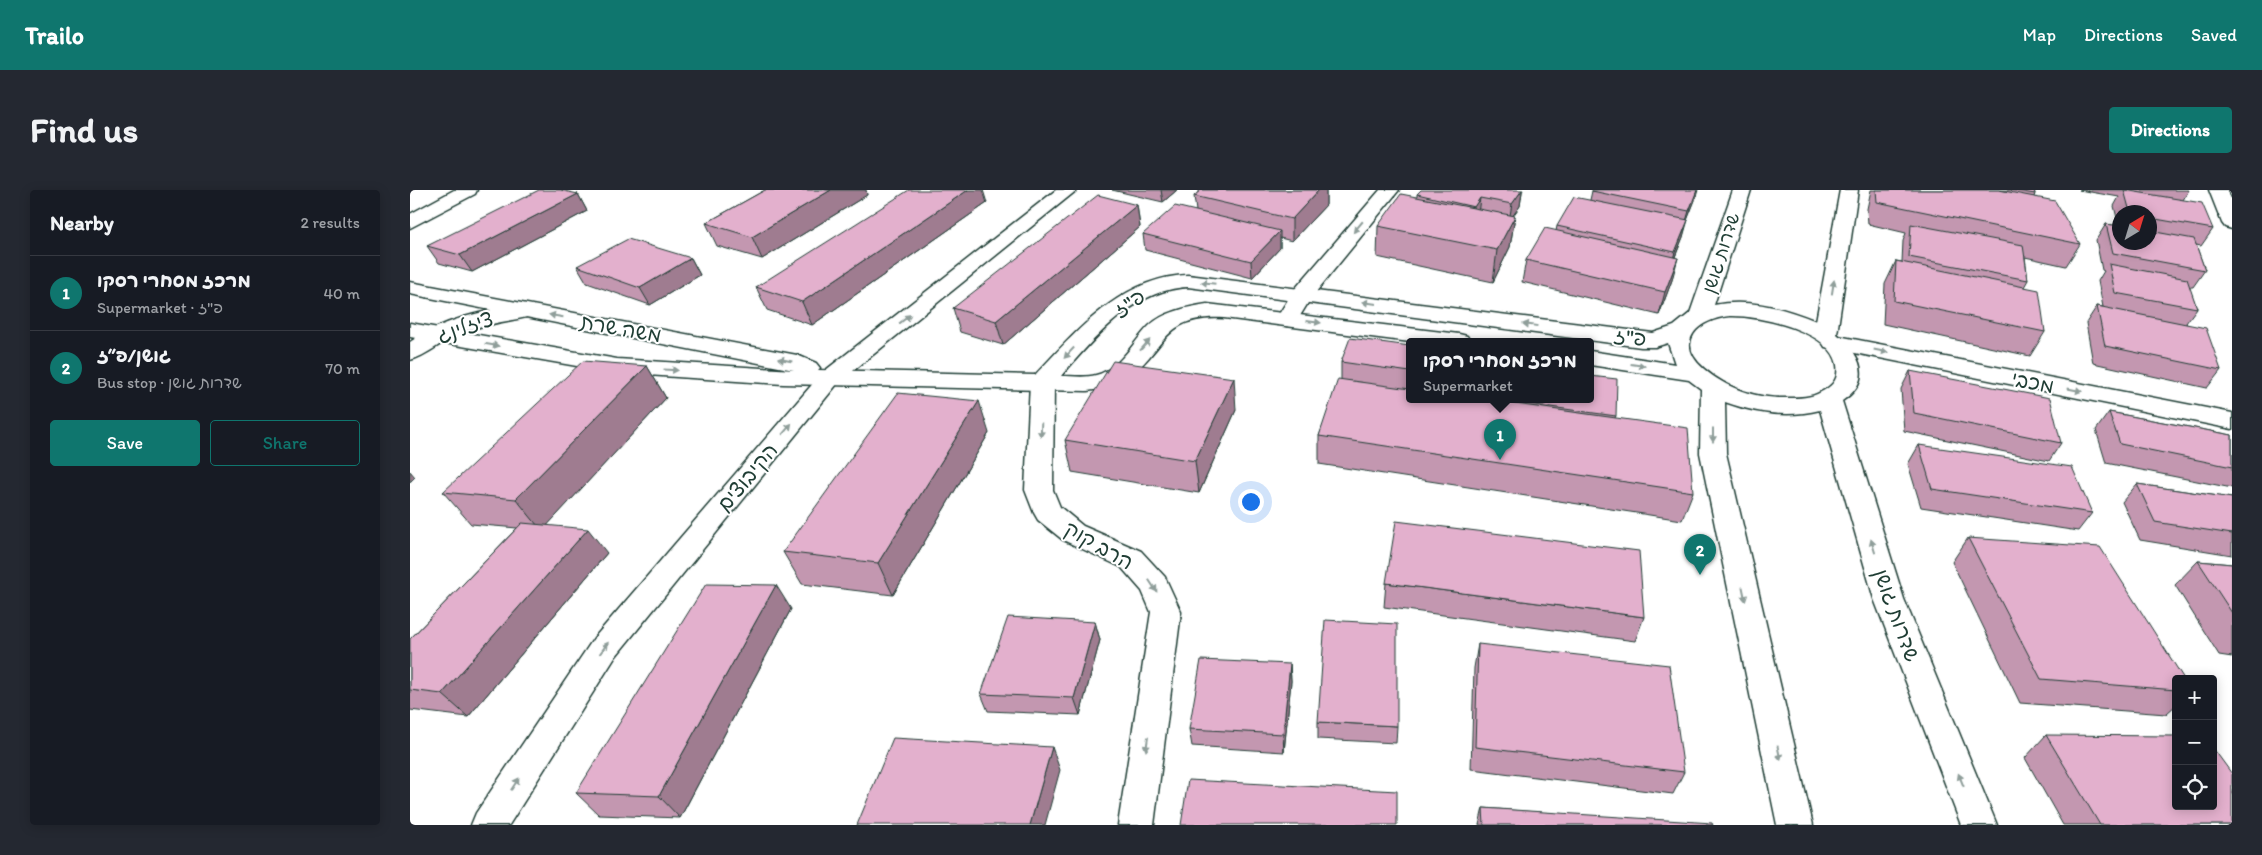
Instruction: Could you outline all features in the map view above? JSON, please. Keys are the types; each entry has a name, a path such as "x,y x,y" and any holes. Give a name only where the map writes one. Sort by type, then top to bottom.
{"street":[{"path":"410,222 468,190"},
{"name":"הקיבוצים","path":"489,825 605,647 830,378 1068,190"},
{"path":"1287,319 1302,295 1390,190"},
{"name":"שדרות גושן","path":"1700,315 1742,190"},
{"path":"1829,339 1849,190"},
{"path":"2218,190 2232,223"},
{"name":"פ\"ז","path":"1042,382 1089,332 1138,294 1154,286 1176,281 1201,282 1641,340 1655,340 1681,331"},
{"name":"משה שרת","path":"410,288 796,362 830,378"},
{"path":"1795,825 1713,453 1704,380 1679,352 1678,341 1681,331 1689,322 1700,315 1722,310 1748,309 1776,314 1802,323 1829,339 1846,358 1850,374 1844,389 1828,400"},
{"name":"ציזלינג","path":"410,353 434,335 462,324 523,311"},
{"name":"פ\"ז","path":"1042,382 1087,384 1110,379 1118,375 1165,324 1194,313 1209,311 1436,338"},
{"name":"משה שרת","path":"410,330 617,366 783,378 1042,382"},
{"name":"מכבי","path":"1829,339 2232,421"},
{"name":"פ\"ז","path":"1594,359 1704,380 1735,397 1760,404 1785,407 1809,406 1828,400"},
{"name":"הרב קוק","path":"1042,382 1039,490 1048,513 1072,533 1110,548 1131,559 1155,585 1166,612 1136,825"},
{"name":"שדרות גושן","path":"1828,400 1889,599 1979,825"}],"building":[{"path":"539,190 560,190 578,194 460,255 427,246"},
{"path":"765,190 831,190 752,237 706,223"},
{"path":"909,190 968,190 802,302 756,287"},
{"path":"1201,190 1319,190 1292,219 1194,196"},
{"path":"1421,190 1522,190 1512,204 1480,198 1474,207 1417,194"},
{"path":"1592,190 1697,190 1689,211"},
{"path":"1876,190 1999,190 2055,201 2080,244 1877,202"},
{"path":"2011,190 2034,190 2035,194"},
{"path":"2124,190 2202,203 2213,229 2157,219 2157,205 2128,205"},
{"path":"1401,194 1515,216 1497,250 1378,226"},
{"path":"1098,195 1137,205 996,321 953,308"},
{"path":"1574,197 1688,220 1675,252 1557,226"},
{"path":"1175,206 1280,231 1251,261 1143,234"},
{"path":"1911,224 2023,245 2028,280 1909,257"},
{"path":"2106,224 2112,225 2112,249"},
{"path":"1545,228 1678,258 1665,292 1526,260"},
{"path":"2157,232 2194,239 2205,270 2113,253 2112,250 2157,250"},
{"path":"628,239 691,258 640,288 577,266"},
{"path":"1896,261 2039,290 2045,332 1894,301"},
{"path":"2109,264 2187,279 2197,308 2115,293"},
{"path":"2097,306 2206,328 2221,370 2105,346"},
{"path":"1350,338 1406,345 1406,371 1341,362"},
{"path":"583,361 647,366 516,499 443,492"},
{"path":"1113,361 1234,378 1195,461 1065,440"},
{"path":"1910,371 2050,398 2061,443 1914,413"},
{"path":"1594,376 1617,379 1616,416 1521,403 1594,403"},
{"path":"1338,379 1406,388 1406,403 1508,403 1688,428 1693,492 1319,436"},
{"path":"898,393 979,401 878,563 783,552"},
{"path":"2109,412 2232,435 2232,467 2120,444"},
{"path":"1919,445 2072,467 2092,513 1932,489"},
{"path":"2137,484 2232,498 2232,534 2155,522"},
{"path":"1396,521 1639,551 1644,617 1386,583"},
{"path":"522,523 588,529 442,694 410,690 410,639"},
{"path":"1968,538 2100,547 2181,675 2172,675 2172,690 2041,679"},
{"path":"2198,561 2232,564 2232,613"},
{"path":"706,584 776,585 659,796 576,793"},
{"path":"1008,617 1095,622 1074,698 981,694"},
{"path":"1325,620 1397,624 1397,726 1318,722"},
{"path":"1478,644 1669,665 1684,772 1475,747"},
{"path":"1201,660 1290,664 1283,734 1189,729"},
{"path":"2046,735 2172,736 2172,810 2217,810 2217,753 2232,774 2232,825 2100,825"},
{"path":"893,738 1052,747 1030,825 857,825"},
{"path":"1188,780 1397,791 1397,825 1181,825"},
{"path":"1483,808 1712,823 1713,825 1484,825"}],"place":[{"name":"מרכז מסחרי רסקו","path":"1500,460"},
{"name":"גושן/פ״ז","path":"1700,575"}]}
